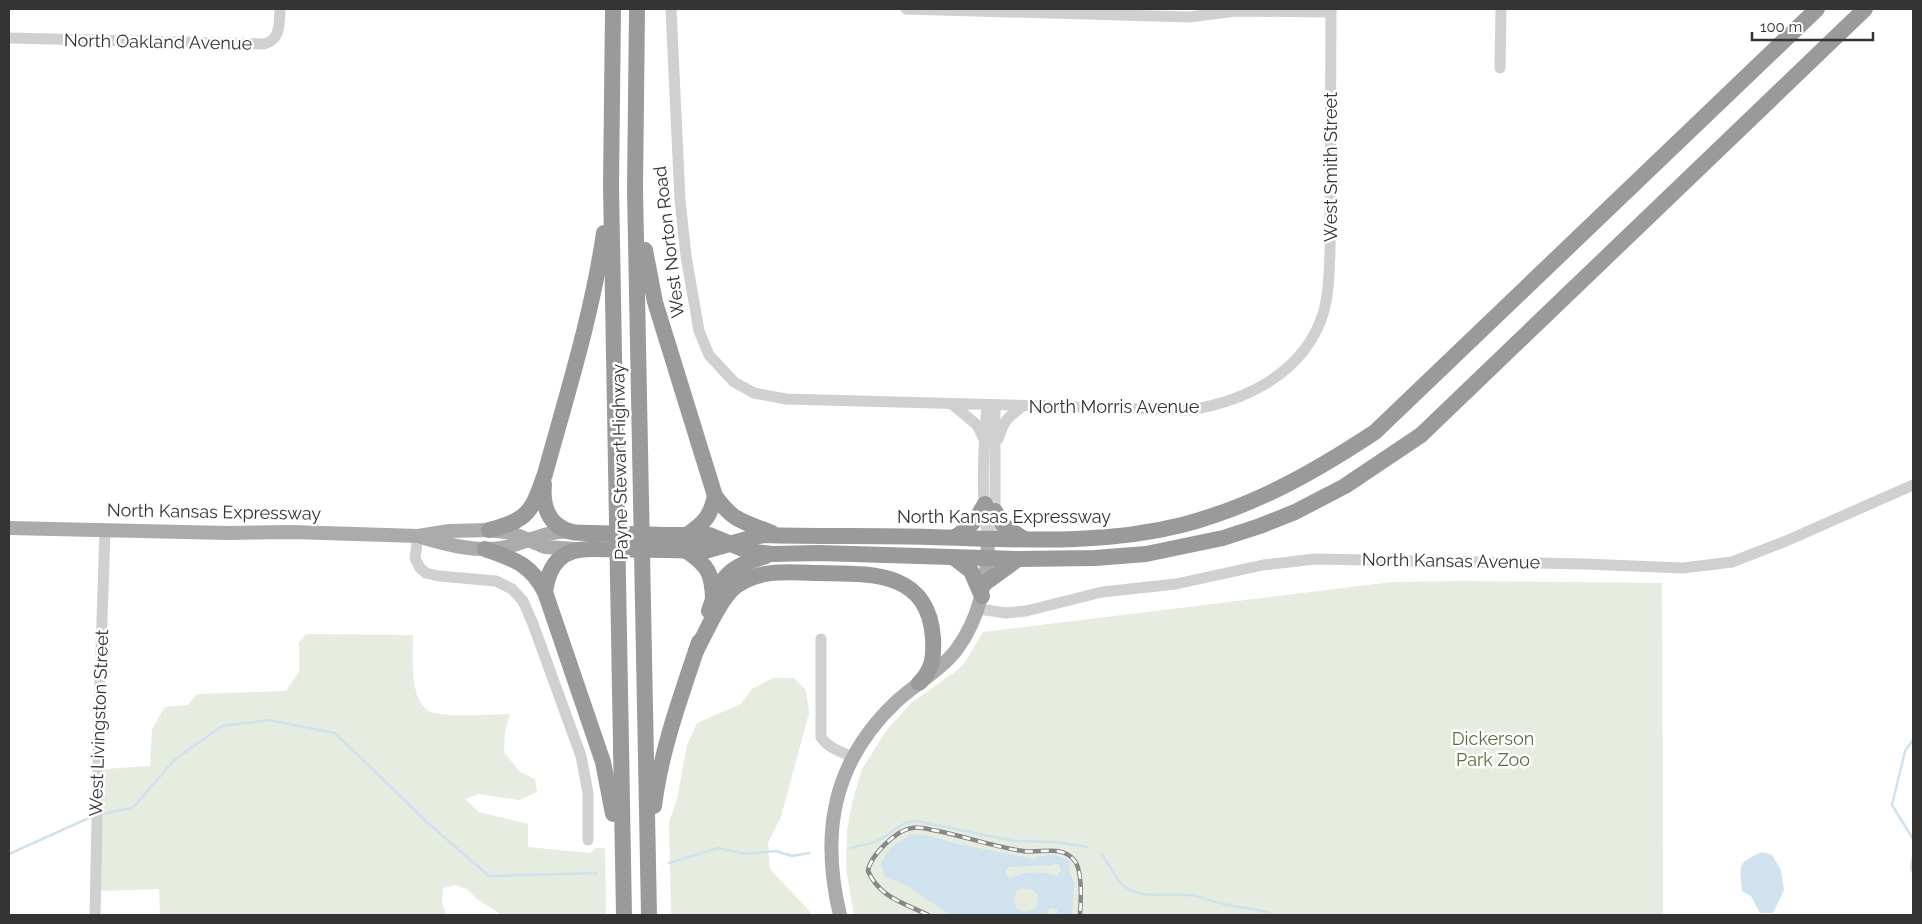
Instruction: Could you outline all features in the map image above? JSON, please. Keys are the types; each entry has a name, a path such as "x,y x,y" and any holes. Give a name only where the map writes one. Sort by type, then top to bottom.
{"highway":[{"name":"Payne Stewart Highway","path":"614,9 612,186 624,915"},
{"name":"Payne Stewart Highway","path":"637,9 635,189 649,915"},
{"name":"North Kansas Expressway","path":"667,543 688,552 711,550 754,537 955,537 1078,540 1112,538 1151,532 1202,519 1248,503 1292,483 1375,432 1817,9"},
{"name":"North Kansas Expressway","path":"570,532 586,544 667,543 687,535 714,536 755,553 772,554 1018,559 1129,556 1204,543 1260,526 1295,512 1329,495 1421,435 1865,9"},
{"path":"489,530 512,524 525,515 536,499 545,474 597,278 612,186"},
{"path":"635,189 655,302 715,496 724,509 734,517 781,537"},
{"path":"545,474 543,494 547,511 555,522 570,532"},
{"path":"687,535 706,520 711,511 715,496"},
{"path":"955,537 969,528 990,507 1010,532 1024,539"},
{"path":"545,592 549,571 554,563 562,556 586,544"},
{"path":"485,548 522,564 533,573 545,592 603,762 610,793 623,876"},
{"path":"688,552 700,561 709,573 712,581 713,598"},
{"path":"647,865 659,772 713,598 724,578 733,569 745,561 772,554"},
{"path":"953,557 971,571 982,596 1018,559"},
{"path":"696,651 725,598 734,588 752,577 781,572 881,576 890,578 911,590 921,600 928,613 932,626 933,660 927,675 919,683"}],"main road":[{"name":"North Kansas Expressway","path":"9,528 228,533 299,532 418,536 449,531 489,530 512,533 554,549 586,544"},
{"name":"North Kansas Expressway","path":"418,536 448,545 485,548 504,547 553,532 570,532"},
{"path":"840,915 832,881 830,843 836,803 853,757 882,716 956,650 968,632 982,596 988,558 988,538"}],"street":[{"name":"North Oakland Avenue","path":"9,38 264,44 270,43 276,38 279,29 280,9"},
{"name":"West Norton Road","path":"671,9 682,226 699,331 709,355 734,382 747,390 770,397 991,406"},
{"path":"906,9 1072,10 1189,17 1236,10 1331,10"},
{"path":"1500,68 1501,9"},
{"name":"West Smith Street","path":"1320,321 1328,284 1330,252 1331,10"},
{"name":"North Morris Avenue","path":"991,406 1189,410 1221,404 1254,390 1284,371 1305,348 1320,321"},
{"path":"952,404 978,425 984,439"},
{"path":"990,507 984,439 991,406"},
{"path":"988,538 985,523 990,507 994,450 991,406"},
{"path":"994,450 1003,423 1024,406"},
{"name":"North Kansas Avenue","path":"982,596 1006,613 1020,612 1102,592 1176,584 1272,564 1333,558 1683,568 1732,562 1786,541 1913,485"},
{"name":"West Livingston Street","path":"95,915 100,680 106,530"},
{"path":"418,536 415,558 420,568 426,573 439,576 483,578 496,581 512,589 523,601 581,756 588,793 588,840"},
{"path":"822,639 821,737 831,748 853,757"}],"green space":[{"name":"Dickerson Park Zoo","path":"1392,582 1662,583 1663,915 854,915 846,869 847,830 852,803 862,769 886,731 911,703 956,671 965,662 983,632"},
{"path":"306,634 413,635 414,684 417,694 426,709 432,712 452,715 510,714 505,732 504,752 520,772 535,779 537,792 519,800 479,794 465,799 479,812 528,824 528,847 590,853 596,848 605,848 606,915 502,915 477,899 467,889 455,885 443,888 442,903 446,915 160,915 159,889 100,891 104,769 150,766 152,729 165,707 188,705 197,694 286,691 299,672 299,643"},
{"path":"773,678 794,678 806,690 809,713 781,817 768,843 770,869 813,915 671,915 669,822 677,799 687,745 697,723 741,704 752,689"}],"water":[{"path":"911,834 930,836 958,844 1033,859 1048,855 1062,857 1071,863 1069,870 1074,883 1072,915 1057,915 1057,909 1049,908 1048,915 950,915 904,884 885,877 881,863 890,848","holes":["1055,863 1059,865 1061,870 1057,876 1045,873 1032,873 1020,874 1010,879 1005,872 1009,867 1051,865","1023,888 1031,889 1038,895 1037,907 1032,910 1024,911 1016,908 1014,899 1017,890"]},
{"path":"1762,852 1772,855 1781,870 1784,890 1773,913 1760,913 1751,896 1742,891 1741,870 1744,862"}],"waterway":[{"path":"101,814 133,808 174,760 222,726 269,720 335,733 428,823 489,876 597,873"},
{"path":"1913,740 1905,751 1892,805 1913,839"},
{"path":"9,854 91,817"},
{"path":"850,848 878,841 911,821 1014,841 1056,842 1087,847"},
{"path":"669,863 718,848 747,854 776,851 792,856 809,853"},
{"path":"1102,854 1121,883 1138,893 1193,896 1274,915"},
{"path":"1913,857 1911,867 1913,873"}],"railway":[{"path":"928,915 901,903 885,893 873,880 868,871 873,858 885,845 899,833 912,828 938,831 1012,849 1030,852 1057,851 1069,855 1074,860 1079,871 1081,886 1080,915"}]}
